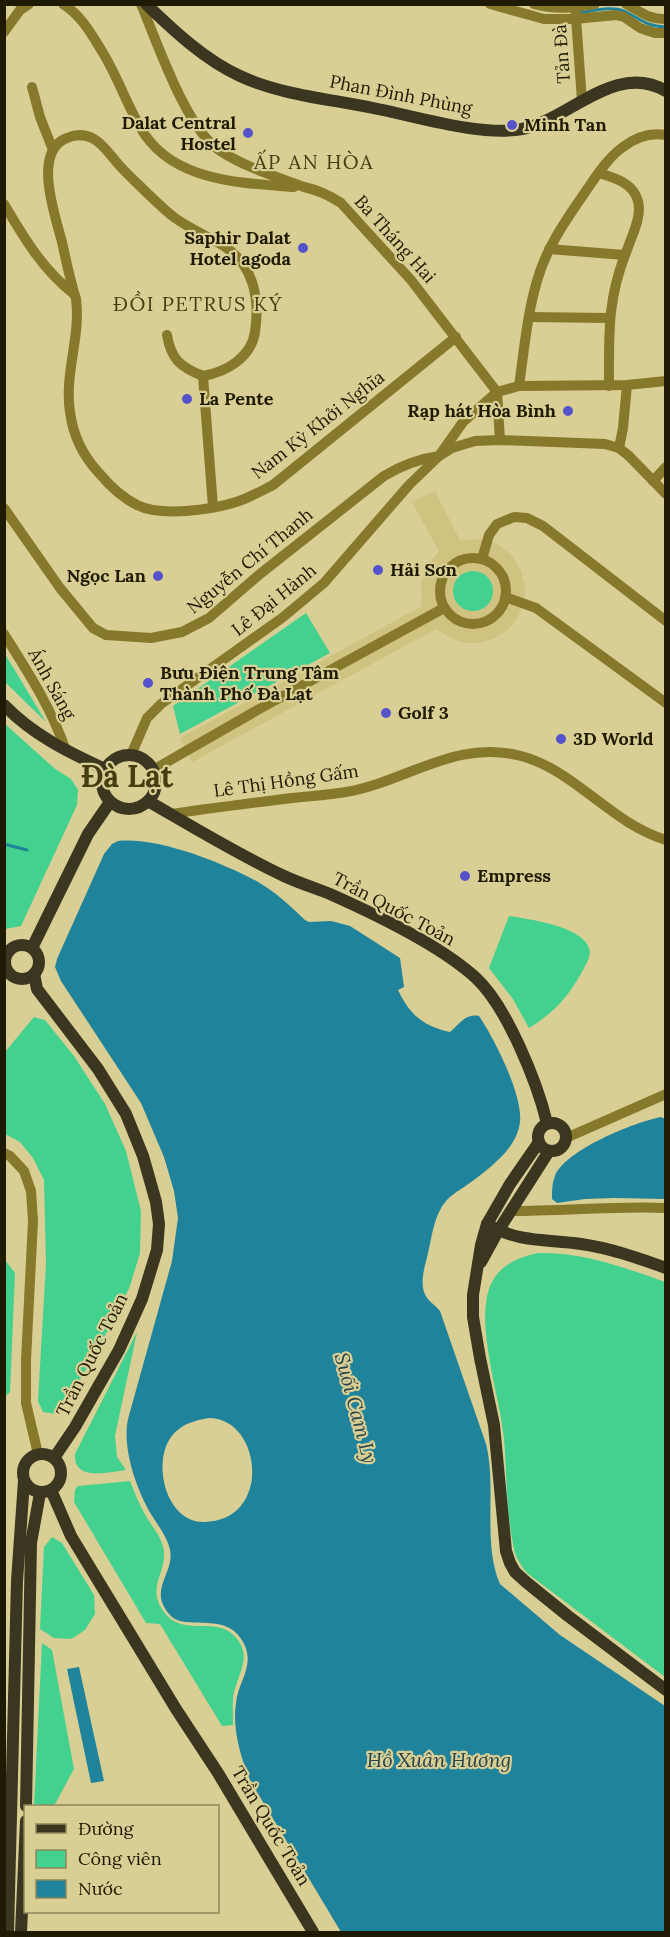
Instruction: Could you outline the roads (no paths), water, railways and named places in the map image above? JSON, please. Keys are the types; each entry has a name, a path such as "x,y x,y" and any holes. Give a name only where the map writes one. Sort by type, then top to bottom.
{"main road":[{"name":"Phan Đình Phùng","path":"146,4 161,19 220,65 258,83 464,126 493,130 523,129 543,123 609,87 630,83 645,83 666,92"},
{"path":"4,705 21,723 66,751 105,769"},
{"path":"131,755 144,760 153,770 156,786 148,801 142,806 125,809 110,802 102,786 105,769 116,758 131,755"},
{"name":"Trần Quốc Toản","path":"148,801 201,833 285,877 330,894 379,918 438,950 460,965 476,978 501,1010 542,1100 547,1123"},
{"path":"32,948 88,834 110,802"},
{"path":"17,945 32,948 39,961 39,966 34,974 24,979 14,977 7,970 5,955 17,945"},
{"name":"Trần Quốc Toản","path":"34,974 37,989 98,1069 126,1114 143,1156 156,1202 159,1224 157,1250 138,1310 119,1350 75,1427 54,1458"},
{"path":"547,1123 557,1123 564,1130 566,1138 562,1147 549,1151 541,1146 538,1132 547,1123"},
{"path":"493,1228 510,1184 539,1142"},
{"path":"549,1151 511,1211 493,1228 481,1245 473,1295 473,1317 494,1425 506,1551 515,1572 568,1616 666,1690"},
{"path":"493,1228 513,1237 606,1249 666,1268"},
{"path":"8,1932 8,1830 16,1581 24,1466 30,1458 38,1454 50,1455 54,1458 61,1468 61,1475 60,1481 46,1492 31,1543 26,1805"},
{"path":"24,1481 31,1489 46,1492"},
{"name":"Trần Quốc Toản","path":"46,1492 313,1932"},
{"path":"8,1830 24,1838"},
{"path":"21,1932 24,1862"}],"street":[{"path":"4,32 20,10 29,4"},
{"path":"63,4 82,20 107,60 146,135 162,154 179,165 208,176 236,182 304,187"},
{"name":"Ba Tháng Hai","path":"141,4 181,98 206,139 218,150 266,172 315,189 341,203 411,280 497,392"},
{"path":"490,4 544,19 616,15 624,17 640,28 655,33 666,33"},
{"path":"534,4 549,9 595,4"},
{"path":"626,4 645,16 666,19"},
{"name":"Tản Đà","path":"575,6 582,101"},
{"path":"32,87 40,117 53,150 61,141 76,135 94,139 106,149 133,180 175,218 225,246 247,270 255,291 257,314 254,340 241,358 229,368 203,376 192,372 173,357 167,335"},
{"path":"519,386 529,317 537,281 549,249 599,172 621,148 649,134 666,135"},
{"name":"Nam Kỳ Khởi Nghĩa","path":"53,150 48,164 48,188 78,313 69,374 69,411 72,428 93,466 107,482 138,506 165,511 213,507 237,502 273,485 456,337"},
{"path":"599,172 626,184 637,199 639,208 638,218 613,292 609,318 609,386"},
{"path":"4,204 39,259 57,280 74,294"},
{"path":"549,249 624,255"},
{"path":"529,317 609,318"},
{"path":"203,376 213,507"},
{"path":"438,456 463,422 497,392 519,386 609,386 666,381"},
{"path":"627,385 619,448 666,494"},
{"path":"497,392 500,440"},
{"name":"Lê Đại Hành","path":"131,755 147,718 160,704 243,646 324,583 409,485 438,456 463,443 476,441 586,442 619,448"},
{"name":"Nguyễn Chí Thanh","path":"4,508 60,588 93,627 106,635 151,638 171,636 209,618 260,574 384,476 418,459 438,456"},
{"path":"653,481 666,467"},
{"path":"482,559 489,535 497,524 514,517 527,518 543,526 666,621"},
{"path":"472,557 482,559 492,564 500,572 505,582 505,597 504,604 490,620 480,624 460,622 444,608 440,599 441,579 446,570 462,559 472,557"},
{"path":"505,597 536,608 666,703"},
{"path":"153,770 444,608"},
{"name":"Ánh Sáng","path":"4,634 39,691 59,730 66,751"},
{"name":"Lê Thị Hồng Gấm","path":"171,814 348,792 447,758 475,751 500,751 549,767 610,812 666,840"},
{"path":"566,1138 666,1094"},
{"path":"4,1153 24,1171 31,1191 33,1221 26,1403 38,1454"},
{"path":"511,1211 666,1208"}],"water":[{"name":"Hồ Xuân Hương","path":"118,841 152,843 190,853 258,882 309,922 331,921 350,926 400,958 404,987 398,990 407,1006 418,1018 450,1032 466,1018 479,1016 492,1038 517,1097 520,1122 510,1146 500,1158 450,1197 442,1207 432,1233 424,1270 424,1293 440,1311 486,1444 490,1478 492,1551 500,1584 560,1635 665,1706 665,1932 341,1932 251,1782 241,1754 235,1723 237,1695 248,1661 245,1646 238,1634 229,1628 218,1624 177,1620 164,1606 161,1590 169,1566 169,1545 140,1492 127,1442 128,1419 172,1261 178,1218 174,1191 164,1157 141,1103 61,981 55,967 104,854 112,844","holes":["209,1418 227,1422 240,1434 249,1451 252,1470 250,1489 241,1505 226,1517 204,1522 190,1519 178,1511 164,1484 162,1468 169,1439 179,1429 197,1421"]},
{"path":"661,1117 665,1119 665,1199 585,1199 557,1203 552,1199 555,1176 561,1166 572,1157 586,1147 619,1131"},
{"path":"79,1667 104,1781 91,1783 67,1669"}],"waterway":[{"path":"579,13 615,9 649,24 666,27"},
{"name":"Suối Cam Ly","path":"4,844 27,850"}],"place":[{"name":"Minh Tan","path":"512,125"},
{"name":"Dalat Central Hostel","path":"248,133"},
{"name":"Saphir Dalat Hotel agoda","path":"303,248"},
{"name":"La Pente","path":"187,399"},
{"name":"Rạp hát Hòa Bình","path":"568,411"},
{"name":"Hải Sơn","path":"378,570"},
{"name":"Ngọc Lan","path":"158,576"},
{"name":"Bưu Điện Trung Tâm Thành Phố Đà Lạt","path":"148,683"},
{"name":"Golf 3","path":"386,713"},
{"name":"3D World","path":"561,739"},
{"name":"Empress","path":"465,876"}],"district":[{"name":"ẤP AN HÒA","path":"314,162"},
{"name":"ĐỒI PETRUS KÝ","path":"198,304"},
{"name":"Đà Lạt","path":"127,777"}]}
